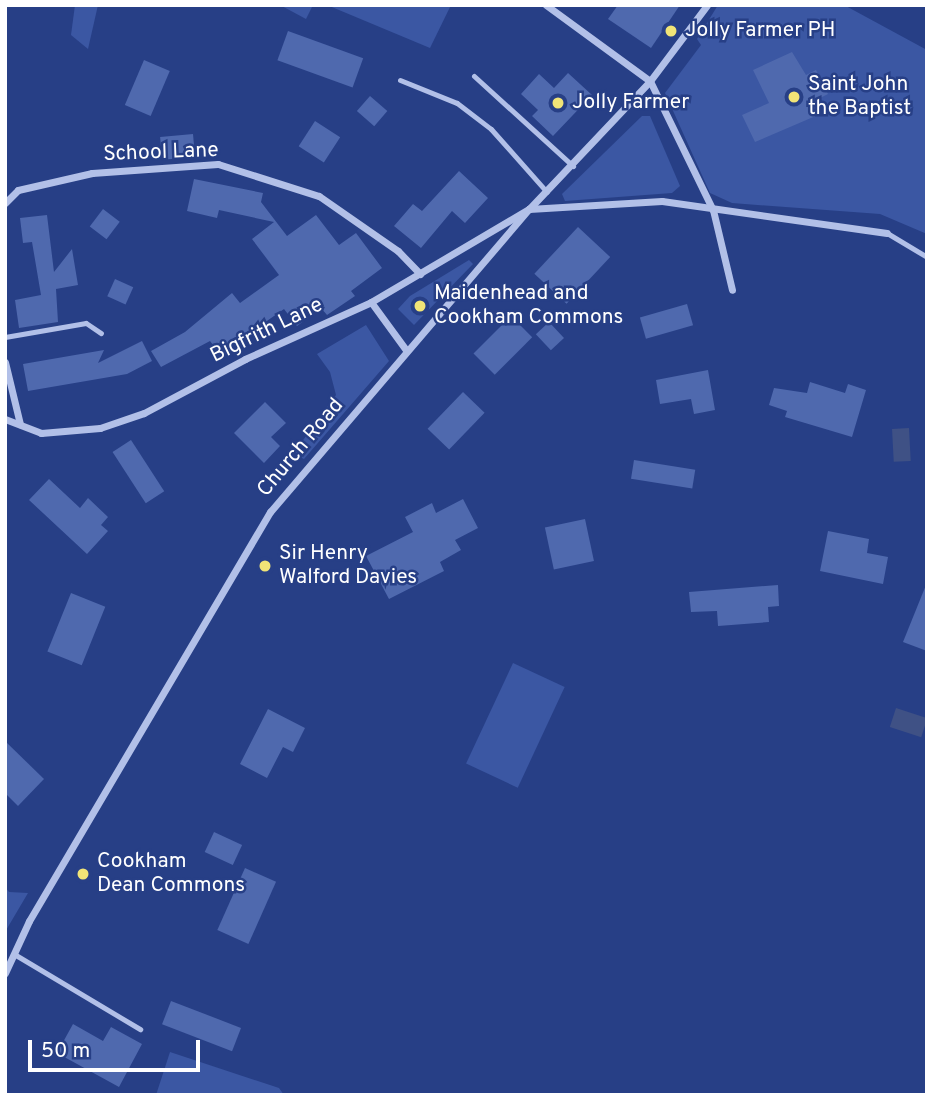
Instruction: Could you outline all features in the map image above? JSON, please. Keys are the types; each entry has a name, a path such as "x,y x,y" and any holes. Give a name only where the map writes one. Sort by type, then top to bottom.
{"street":[{"path":"546,5 650,81 713,210 732,290"},
{"name":"Church Road","path":"5,973 29,921 270,512 529,209 573,166 650,81 707,5"},
{"name":"School Lane","path":"5,203 18,190 92,173 218,164 319,196 398,251 420,274"},
{"path":"529,209 662,201 887,233"},
{"name":"Bigfrith Lane","path":"5,419 41,433 100,428 144,413 245,359 371,302 529,209"},
{"path":"371,302 406,350"},
{"path":"6,365 20,424"}],"lane":[{"path":"474,76 573,166"},
{"path":"400,80 457,103 491,129 547,192"},
{"path":"887,233 927,257"},
{"path":"5,337 86,323 101,333"},
{"path":"14,954 141,1029"}],"shaded area":[{"path":"75,5 98,5 88,49 71,35"},
{"path":"280,5 313,5 306,19"},
{"path":"327,5 451,5 430,48"},
{"path":"718,5 844,5 927,50 927,234 880,214 732,203 710,193 665,93 701,45 697,39"},
{"path":"642,116 650,116 680,186 672,193 565,201 562,194"},
{"path":"469,260 473,264 414,325 398,309 410,296"},
{"path":"366,325 389,361 304,459 293,454 336,395 330,372 317,354"},
{"path":"909,428 911,461 894,462 892,429"},
{"path":"513,663 565,687 518,788 466,764"},
{"path":"896,708 927,718 921,737 890,727"},
{"path":"5,887 9,892 28,893 5,932"},
{"path":"170,1052 279,1088 284,1095 156,1095"}],"building":[{"path":"618,5 680,5 651,48 608,19"},
{"path":"288,31 363,58 353,87 277,60"},
{"name":"Saint John the Baptist","path":"792,52 806,75 816,70 828,94 818,99 825,112 755,142 742,115 769,103 753,70"},
{"path":"144,60 170,71 151,116 125,105"},
{"name":"Jolly Farmer","path":"568,73 592,95 553,136 532,116 538,110 521,94 539,74 554,88"},
{"path":"370,96 387,111 374,126 357,111"},
{"path":"315,121 340,137 324,162 299,146"},
{"path":"193,134 195,157 162,160 160,137"},
{"path":"459,171 488,198 465,223 452,211 421,248 394,226 413,204 422,211"},
{"path":"194,179 263,193 261,202 287,236 316,215 339,245 356,233 382,268 351,291 355,296 327,315 321,308 297,326 284,309 220,354 210,341 161,367 151,351 185,332 232,293 240,303 279,275 252,239 274,222 219,210 217,218 187,211"},
{"path":"103,209 120,222 107,239 90,227"},
{"path":"47,215 54,272 72,249 78,285 56,289 58,322 19,328 15,300 41,295 32,242 23,243 20,218"},
{"path":"578,227 610,257 567,304 534,274"},
{"path":"115,279 133,287 126,304 107,296"},
{"path":"687,304 693,325 646,339 640,318"},
{"path":"511,316 532,337 495,375 474,353"},
{"path":"549,322 564,338 551,350 536,334"},
{"path":"142,341 152,361 127,374 28,391 23,364 104,350 98,363"},
{"path":"708,370 715,410 694,414 691,399 660,404 656,380"},
{"path":"810,382 845,393 848,384 866,390 852,437 785,417 787,411 769,405 774,388 807,393"},
{"path":"463,392 485,413 449,450 428,429"},
{"path":"265,402 286,423 271,437 280,446 264,463 234,433"},
{"path":"131,440 164,491 146,503 113,452"},
{"path":"634,460 695,470 692,488 631,479"},
{"path":"49,479 80,508 88,498 108,517 101,525 108,531 87,554 29,500"},
{"path":"463,499 478,528 455,540 461,550 440,562 444,571 389,599 366,556 413,532 405,517 432,503 436,513"},
{"path":"585,519 594,561 554,570 545,528"},
{"path":"828,531 869,539 867,553 888,557 883,584 820,571"},
{"path":"778,585 779,606 768,607 769,622 718,626 717,611 691,612 689,592"},
{"path":"927,586 927,651 903,642"},
{"path":"71,593 105,607 82,665 47,651"},
{"path":"268,709 305,728 293,752 283,747 267,778 240,764"},
{"path":"5,741 44,779 18,806 5,793"},
{"path":"214,832 242,845 233,865 205,852"},
{"path":"245,868 276,882 248,944 217,930"},
{"path":"171,1001 241,1028 232,1051 162,1024"},
{"path":"73,1024 103,1041 111,1027 142,1044 119,1087 57,1053"}],"place":[{"name":"Jolly Farmer PH","path":"671,31"},
{"name":"Saint John the Baptist","path":"794,97"},
{"name":"Jolly Farmer","path":"558,103"},
{"name":"Maidenhead and Cookham Commons","path":"420,306"},
{"name":"Sir Henry Walford Davies","path":"265,566"},
{"name":"Cookham Dean Commons","path":"83,874"}]}
